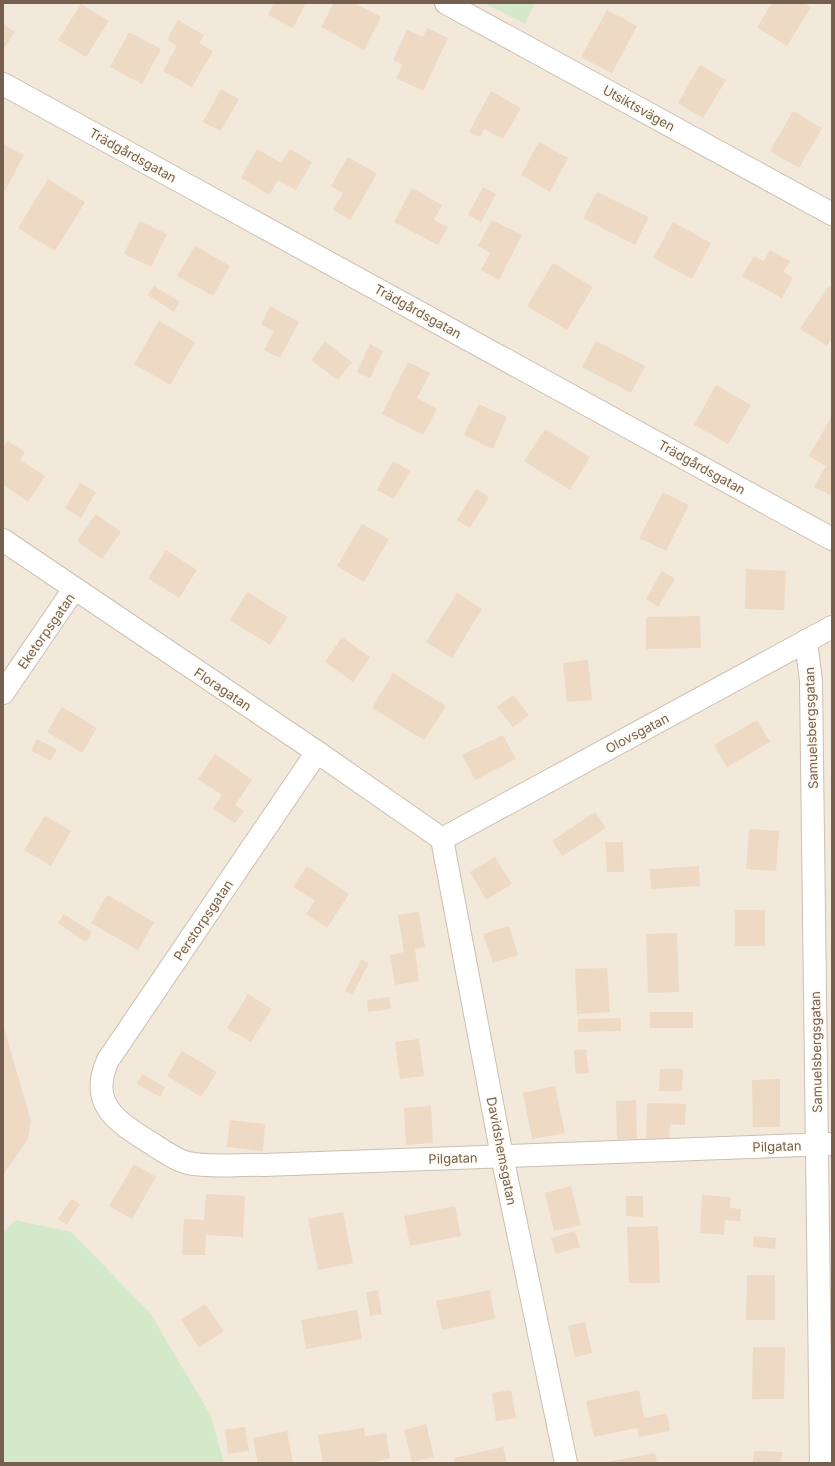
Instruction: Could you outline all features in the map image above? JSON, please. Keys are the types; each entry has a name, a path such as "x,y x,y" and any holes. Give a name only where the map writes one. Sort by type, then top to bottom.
{"street":[{"name":"Utsiktsvägen","path":"446,3 832,214"},
{"name":"Trädgårdsgatan","path":"3,84 832,539"},
{"name":"Floragatan","path":"3,540 317,752 442,839"},
{"name":"Eketorpsgatan","path":"3,693 74,589"},
{"name":"Olovsgatan","path":"442,839 832,627"},
{"name":"Samuelsbergsgatan","path":"806,642 811,681 825,1144 826,1243 821,1463"},
{"name":"Perstorpsgatan","path":"101,1094 104,1070 108,1060 317,752"},
{"name":"Davidshemsgatan","path":"442,839 502,1156 563,1462"},
{"name":"Pilgatan","path":"101,1094 113,1116 124,1126 173,1157 187,1162 264,1165 825,1144"}],"shaded area":[{"path":"3,3 832,3 832,1463 224,1463 211,1416 15,1220 3,1232"}],"green space":[{"path":"485,3 535,3 525,24"},
{"path":"15,1220 71,1232 150,1313 211,1416 224,1463 3,1463 3,1232"}],"building":[{"path":"274,3 306,3 293,28 268,15"},
{"path":"334,3 354,3 381,17 364,50 321,27"},
{"path":"772,3 804,3 811,7 787,46 757,27"},
{"path":"81,4 109,21 86,57 58,40"},
{"path":"607,10 637,26 612,73 581,57"},
{"path":"178,20 204,35 199,43 213,51 192,87 163,71 177,46 167,40"},
{"path":"3,24 15,32 5,47 3,46"},
{"path":"427,28 448,38 423,91 396,78 403,65 393,60 407,30 423,37"},
{"path":"129,32 161,49 142,84 110,67"},
{"path":"700,65 726,80 703,118 678,103"},
{"path":"221,89 239,99 221,131 203,122"},
{"path":"491,91 521,108 503,139 484,129 480,137 469,132"},
{"path":"793,111 822,128 799,168 770,151"},
{"path":"539,142 568,158 550,192 521,175"},
{"path":"3,144 24,155 3,194"},
{"path":"257,149 281,163 290,149 312,162 296,190 278,180 269,195 241,178"},
{"path":"348,157 377,174 350,220 333,210 343,193 331,186"},
{"path":"48,179 85,202 55,251 18,228"},
{"path":"483,187 496,194 481,222 468,215"},
{"path":"412,188 442,205 434,220 448,227 438,245 394,222"},
{"path":"597,192 649,217 635,245 583,218"},
{"path":"492,220 522,235 499,280 481,270 490,253 478,246"},
{"path":"140,221 167,234 151,267 124,254"},
{"path":"673,222 711,243 692,279 653,258"},
{"path":"195,246 230,266 213,296 177,276"},
{"path":"770,250 790,261 783,272 793,278 782,298 742,276 754,256 764,261"},
{"path":"553,263 593,287 567,330 527,306"},
{"path":"154,286 180,302 174,312 148,295"},
{"path":"829,286 832,288 832,338 827,346 800,329"},
{"path":"270,306 299,322 280,358 264,350 274,331 261,325"},
{"path":"159,321 195,342 170,385 134,364"},
{"path":"596,341 645,366 631,393 582,367"},
{"path":"325,342 352,362 338,380 311,360"},
{"path":"370,344 383,351 370,378 357,372"},
{"path":"408,362 430,373 417,398 437,409 423,435 382,414"},
{"path":"716,385 751,405 728,444 694,425"},
{"path":"479,404 507,417 493,449 464,435"},
{"path":"832,416 832,496 814,487 826,466 809,456"},
{"path":"545,429 590,457 570,490 524,461"},
{"path":"8,441 25,452 20,460 45,476 28,502 3,485 3,447"},
{"path":"393,461 410,471 394,499 377,490"},
{"path":"80,483 96,492 81,518 65,508"},
{"path":"476,489 489,497 470,528 457,520"},
{"path":"663,492 689,505 666,551 639,538"},
{"path":"96,514 121,532 102,559 77,541"},
{"path":"362,524 389,539 364,582 337,566"},
{"path":"166,550 197,570 179,598 148,578"},
{"path":"746,569 786,571 784,610 745,609"},
{"path":"662,571 675,579 658,607 646,599"},
{"path":"247,592 288,617 270,645 230,620"},
{"path":"457,593 482,609 452,658 426,642"},
{"path":"700,616 701,648 646,649 646,617"},
{"path":"342,637 370,657 353,682 325,662"},
{"path":"588,660 592,700 567,702 563,663"},
{"path":"393,673 446,706 424,740 372,708"},
{"path":"513,695 529,715 513,727 497,707"},
{"path":"62,707 97,728 82,753 47,732"},
{"path":"757,720 770,742 727,767 714,745"},
{"path":"503,735 516,759 475,780 462,755"},
{"path":"37,739 57,749 51,761 31,751"},
{"path":"215,754 252,780 235,805 244,811 235,823 213,809 222,795 198,779"},
{"path":"595,812 606,828 562,856 552,841"},
{"path":"45,816 71,831 51,866 24,850"},
{"path":"749,829 779,831 776,871 746,869"},
{"path":"605,842 623,842 624,872 607,872"},
{"path":"495,857 512,884 486,900 470,872"},
{"path":"307,866 349,894 327,928 306,914 315,901 293,887"},
{"path":"699,866 700,886 651,889 650,869"},
{"path":"107,895 154,922 138,950 91,923"},
{"path":"735,910 765,910 765,946 735,946"},
{"path":"419,912 425,947 415,949 419,981 395,985 390,955 404,952 398,915"},
{"path":"64,914 92,932 86,942 58,923"},
{"path":"509,926 518,955 493,963 483,934"},
{"path":"677,933 679,992 648,993 646,934"},
{"path":"361,960 369,963 352,995 345,991"},
{"path":"607,968 610,1012 577,1014 575,969"},
{"path":"248,994 272,1009 251,1042 227,1028"},
{"path":"389,997 391,1009 368,1012 367,1000"},
{"path":"650,1012 693,1012 693,1028 650,1028"},
{"path":"621,1018 621,1031 578,1032 578,1019"},
{"path":"3,1025 31,1121 28,1139 3,1175"},
{"path":"419,1039 424,1076 400,1079 395,1042"},
{"path":"586,1049 589,1073 576,1074 574,1050"},
{"path":"182,1051 217,1072 201,1097 167,1076"},
{"path":"660,1069 683,1069 682,1091 659,1091"},
{"path":"142,1074 165,1087 160,1097 137,1084"},
{"path":"780,1079 780,1127 753,1127 752,1080"},
{"path":"555,1086 565,1133 532,1139 523,1093"},
{"path":"636,1100 637,1139 617,1139 616,1101"},
{"path":"647,1103 686,1104 685,1125 670,1124 669,1141 646,1141"},
{"path":"431,1106 433,1143 406,1145 404,1108"},
{"path":"230,1120 265,1124 263,1151 227,1147"},
{"path":"134,1164 156,1177 132,1219 109,1206"},
{"path":"571,1186 581,1225 554,1231 545,1193"},
{"path":"206,1194 245,1196 243,1237 206,1235 205,1255 182,1255 184,1219 204,1220"},
{"path":"702,1195 731,1197 730,1208 741,1209 740,1221 725,1220 724,1235 700,1233"},
{"path":"626,1196 643,1196 643,1217 626,1216"},
{"path":"71,1199 80,1204 67,1225 58,1219"},
{"path":"455,1206 461,1236 410,1246 404,1216"},
{"path":"343,1212 353,1263 318,1270 308,1219"},
{"path":"658,1226 660,1283 629,1283 627,1227"},
{"path":"575,1231 580,1247 556,1254 551,1238"},
{"path":"754,1236 776,1238 775,1249 753,1247"},
{"path":"747,1275 775,1275 775,1320 746,1320"},
{"path":"378,1290 382,1314 370,1316 366,1292"},
{"path":"490,1290 495,1319 442,1330 436,1301"},
{"path":"205,1304 224,1331 199,1348 181,1320"},
{"path":"357,1310 362,1339 306,1349 301,1320"},
{"path":"585,1322 592,1353 575,1357 568,1326"},
{"path":"753,1347 785,1347 784,1399 752,1399"},
{"path":"511,1390 516,1418 496,1421 492,1393"},
{"path":"639,1390 644,1418 667,1413 670,1431 639,1437 637,1428 594,1437 586,1401"},
{"path":"426,1424 434,1457 412,1462 404,1430"},
{"path":"245,1427 249,1451 228,1454 225,1430"},
{"path":"364,1428 365,1436 386,1433 390,1458 371,1463 323,1463 318,1435"},
{"path":"287,1431 293,1463 258,1463 253,1438"},
{"path":"503,1447 507,1463 455,1463 454,1458"},
{"path":"754,1451 782,1452 781,1463 753,1463"},
{"path":"655,1453 657,1463 607,1463 607,1462"}]}
